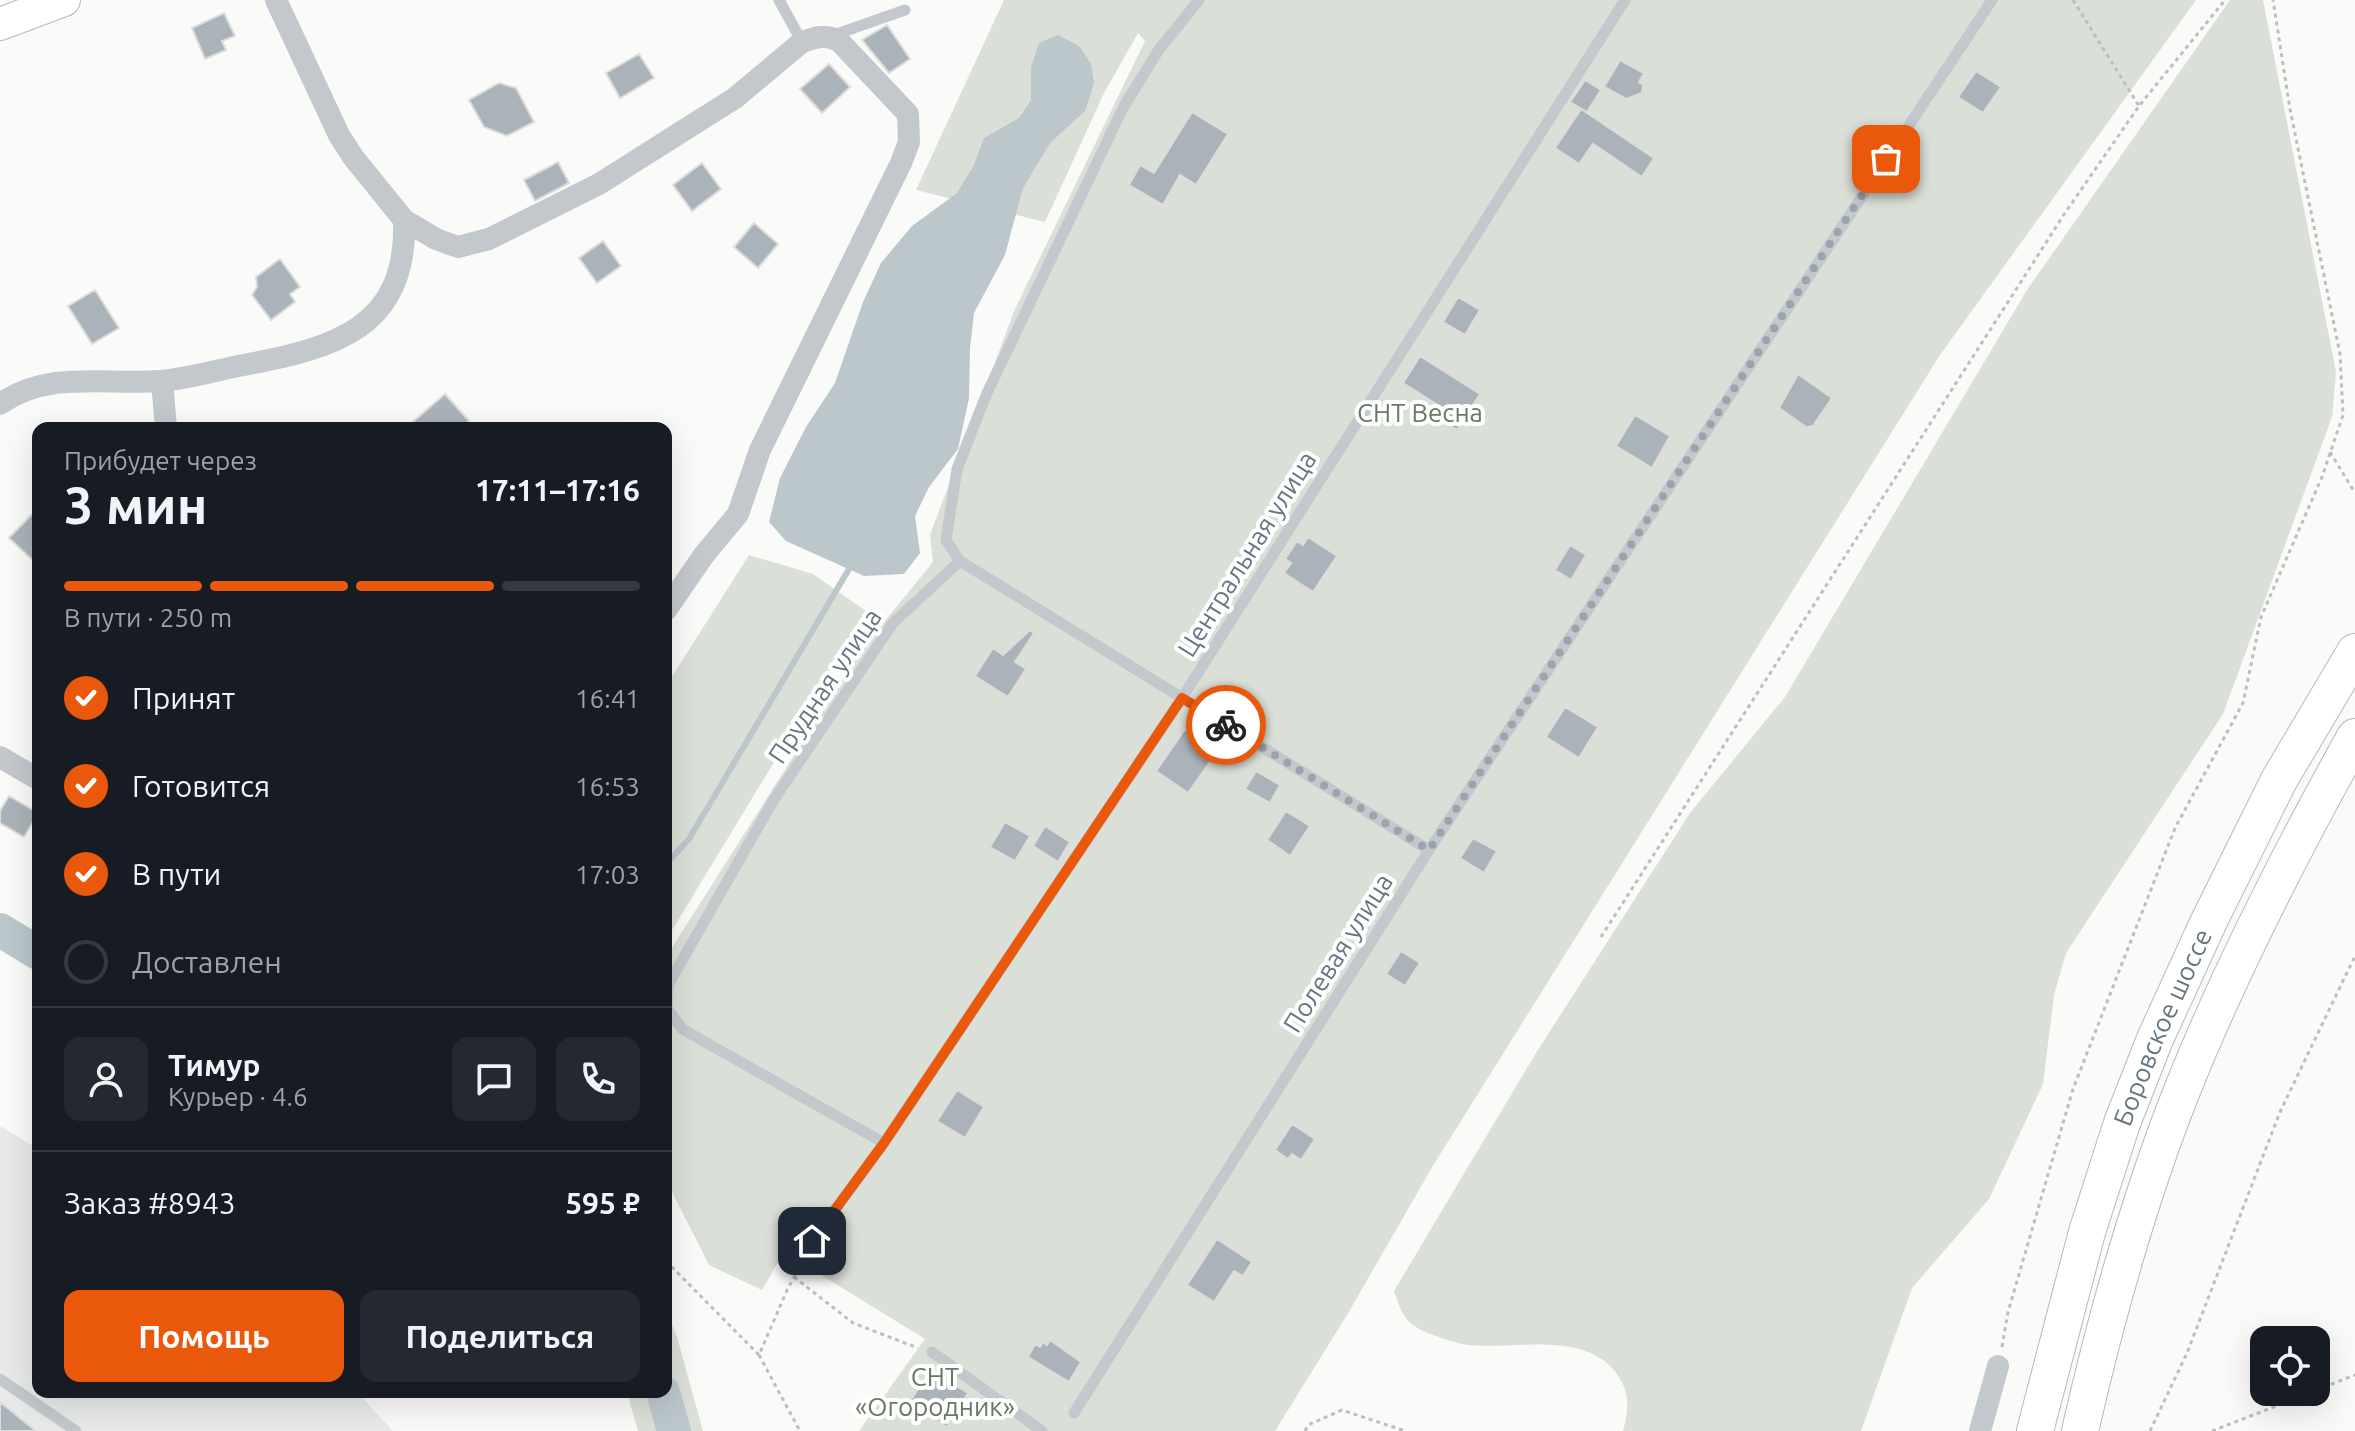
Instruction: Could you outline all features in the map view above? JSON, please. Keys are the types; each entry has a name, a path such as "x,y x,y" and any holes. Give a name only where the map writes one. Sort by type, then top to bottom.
{"main road":[{"path":"0,24 64,0"},
{"name":"Боровское шоссе","path":"2035,1431 2087,1232 2122,1123 2155,1039 2279,780 2355,652"},
{"name":"Боровское шоссе","path":"2080,1431 2121,1274 2180,1095 2259,918 2355,737"}],"street":[{"path":"276,0 339,135 353,157 404,220 436,239 458,247 489,239 599,184 735,98 802,42 830,36 846,46 908,114 909,142 760,450 738,514 704,555 672,601"},
{"path":"0,404 15,394 49,383 162,381 278,358 342,339 376,312 393,288 402,263 404,220"},
{"path":"162,381 165,422"},
{"path":"0,757 32,776"},
{"path":"1980,1431 1998,1366"}],"lane":[{"path":"779,0 802,42"},
{"path":"1199,0 1158,51 1123,108 987,393 957,469 946,540 960,561 1429,850"},
{"name":"Центральная улица","path":"812,1241 884,1143 1182,698 1625,0"},
{"name":"Полевая улица","path":"1074,1413 1429,850 1992,0"},
{"path":"830,36 905,10"},
{"name":"Прудная улица","path":"672,978 773,801 893,623 960,561"},
{"name":"Прудная улица","path":"672,1015 682,1029 884,1143"},
{"path":"932,1352 1042,1431"},
{"path":"0,1379 76,1431"}],"path":[{"path":"2073,0 2139,106"},
{"path":"1601,937 2065,213 2139,106 2225,0"},
{"path":"1998,1366 2008,1312 2073,1089 2175,828 2243,703 2261,617 2343,415 2340,354 2290,109 2273,0"},
{"path":"2330,452 2355,493"},
{"path":"2150,1431 2187,1353 2280,1112 2355,956"},
{"path":"759,1355 812,1241"},
{"path":"672,1267 759,1355 800,1431"},
{"path":"794,1277 853,1323 932,1352"},
{"path":"2330,1385 2355,1375"},
{"path":"2212,1431 2276,1406"},
{"path":"1305,1431 1308,1425 1342,1410 1405,1431"}],"shaded area":[{"path":"1058,35 1079,46 1091,64 1094,83 1085,111 1050,143 1023,188 1005,255 974,313 969,398 958,449 929,487 915,516 920,553 904,574 864,576 786,541 769,522 780,478 806,427 835,383 863,302 881,263 912,226 957,193 974,165 984,138 1019,118 1031,100 1031,67 1039,43"},
{"path":"0,1126 32,1145 32,1398 363,1398 393,1431 0,1431"}],"green space":[{"name":"СНТ Весна","path":"1004,0 2196,0 1940,355 1434,1164 1347,1315 1275,1431 859,1431 925,1339 784,1252 762,1290 709,1265 672,1192 672,948 859,653 933,562 930,535 1015,309 1145,41 1138,33 1104,93 1045,222 916,190"},
{"path":"2230,0 2263,0 2336,372 2332,417 2223,714 2066,953 2054,995 2043,1084 1989,1199 1912,1288 1861,1431 1623,1431 1627,1413 1625,1390 1618,1375 1598,1357 1581,1350 1544,1344 1468,1345 1441,1338 1411,1324 1404,1316 1394,1291 1536,1053 1690,813 1785,697 2027,290"},
{"path":"749,555 813,574 866,611 672,930 672,677"},
{"path":"672,1325 703,1431 638,1431 629,1398 672,1398"}],"building":[{"path":"224,13 235,36 222,41 226,50 205,59 192,28"},
{"path":"887,25 910,59 889,73 862,40"},
{"path":"639,54 654,78 620,98 606,73"},
{"path":"1620,60 1644,73 1639,82 1643,85 1642,93 1626,99 1604,87"},
{"path":"829,64 850,87 822,113 800,89"},
{"path":"1976,71 2001,87 1983,113 1958,97"},
{"path":"1585,80 1601,90 1587,112 1570,102"},
{"path":"499,83 516,88 534,122 507,136 484,127 469,100"},
{"path":"1581,109 1654,158 1642,177 1593,144 1579,164 1555,148"},
{"path":"1192,112 1228,134 1196,185 1180,175 1163,205 1129,185 1140,165 1154,173"},
{"path":"558,162 569,183 535,201 524,180"},
{"path":"702,163 721,189 692,211 673,185"},
{"path":"754,223 778,244 758,268 734,247"},
{"path":"603,241 621,266 597,283 579,258"},
{"path":"280,259 300,287 290,294 295,302 271,320 252,295 257,287 256,277"},
{"path":"95,290 119,328 92,344 68,306"},
{"path":"1458,297 1480,310 1465,335 1443,322"},
{"path":"1420,356 1480,394 1457,430 1435,416 1441,407 1403,383"},
{"path":"1798,374 1832,398 1813,426 1806,427 1779,408"},
{"path":"445,394 469,421 468,422 413,422"},
{"path":"1635,415 1670,436 1652,468 1616,446"},
{"path":"32,514 32,559 9,538"},
{"path":"1308,537 1337,556 1313,592 1284,573 1291,563 1285,559 1297,541 1303,545"},
{"path":"1570,545 1586,555 1571,580 1555,570"},
{"path":"1030,630 1034,633 1015,662 1026,669 1008,697 975,676 993,648 1003,655"},
{"path":"1565,707 1598,727 1579,758 1546,737"},
{"path":"1185,729 1217,752 1188,793 1156,771"},
{"path":"1256,771 1280,785 1270,803 1245,789"},
{"path":"9,796 32,809 32,823 24,837 0,823 0,811"},
{"path":"1286,811 1310,826 1290,856 1267,840"},
{"path":"1005,822 1030,836 1015,861 990,847"},
{"path":"1045,826 1070,842 1058,862 1033,846"},
{"path":"1473,838 1497,851 1484,873 1460,858"},
{"path":"1401,951 1420,963 1405,986 1386,974"},
{"path":"957,1090 984,1107 965,1138 937,1121"},
{"path":"1292,1124 1315,1139 1301,1160 1292,1154 1288,1159 1275,1150"},
{"path":"1217,1239 1252,1262 1243,1276 1234,1271 1214,1302 1187,1285"},
{"path":"1050,1340 1081,1362 1069,1382 1028,1357 1035,1344 1040,1347"},
{"path":"930,1370 968,1393 947,1427 909,1403"},
{"path":"0,1402 36,1431 0,1431"}],"waterway":[{"path":"672,857 689,839 849,569"},
{"path":"0,930 32,949"},
{"path":"665,1398 674,1431"}],"way so far":[{"path":"1226,725 1429,850 1886,159"}],"route":[{"path":"812,1241 884,1143 1182,698 1226,725"}],"park label":[{"name":"СНТ «Огородник»","path":"935,1392"}]}
